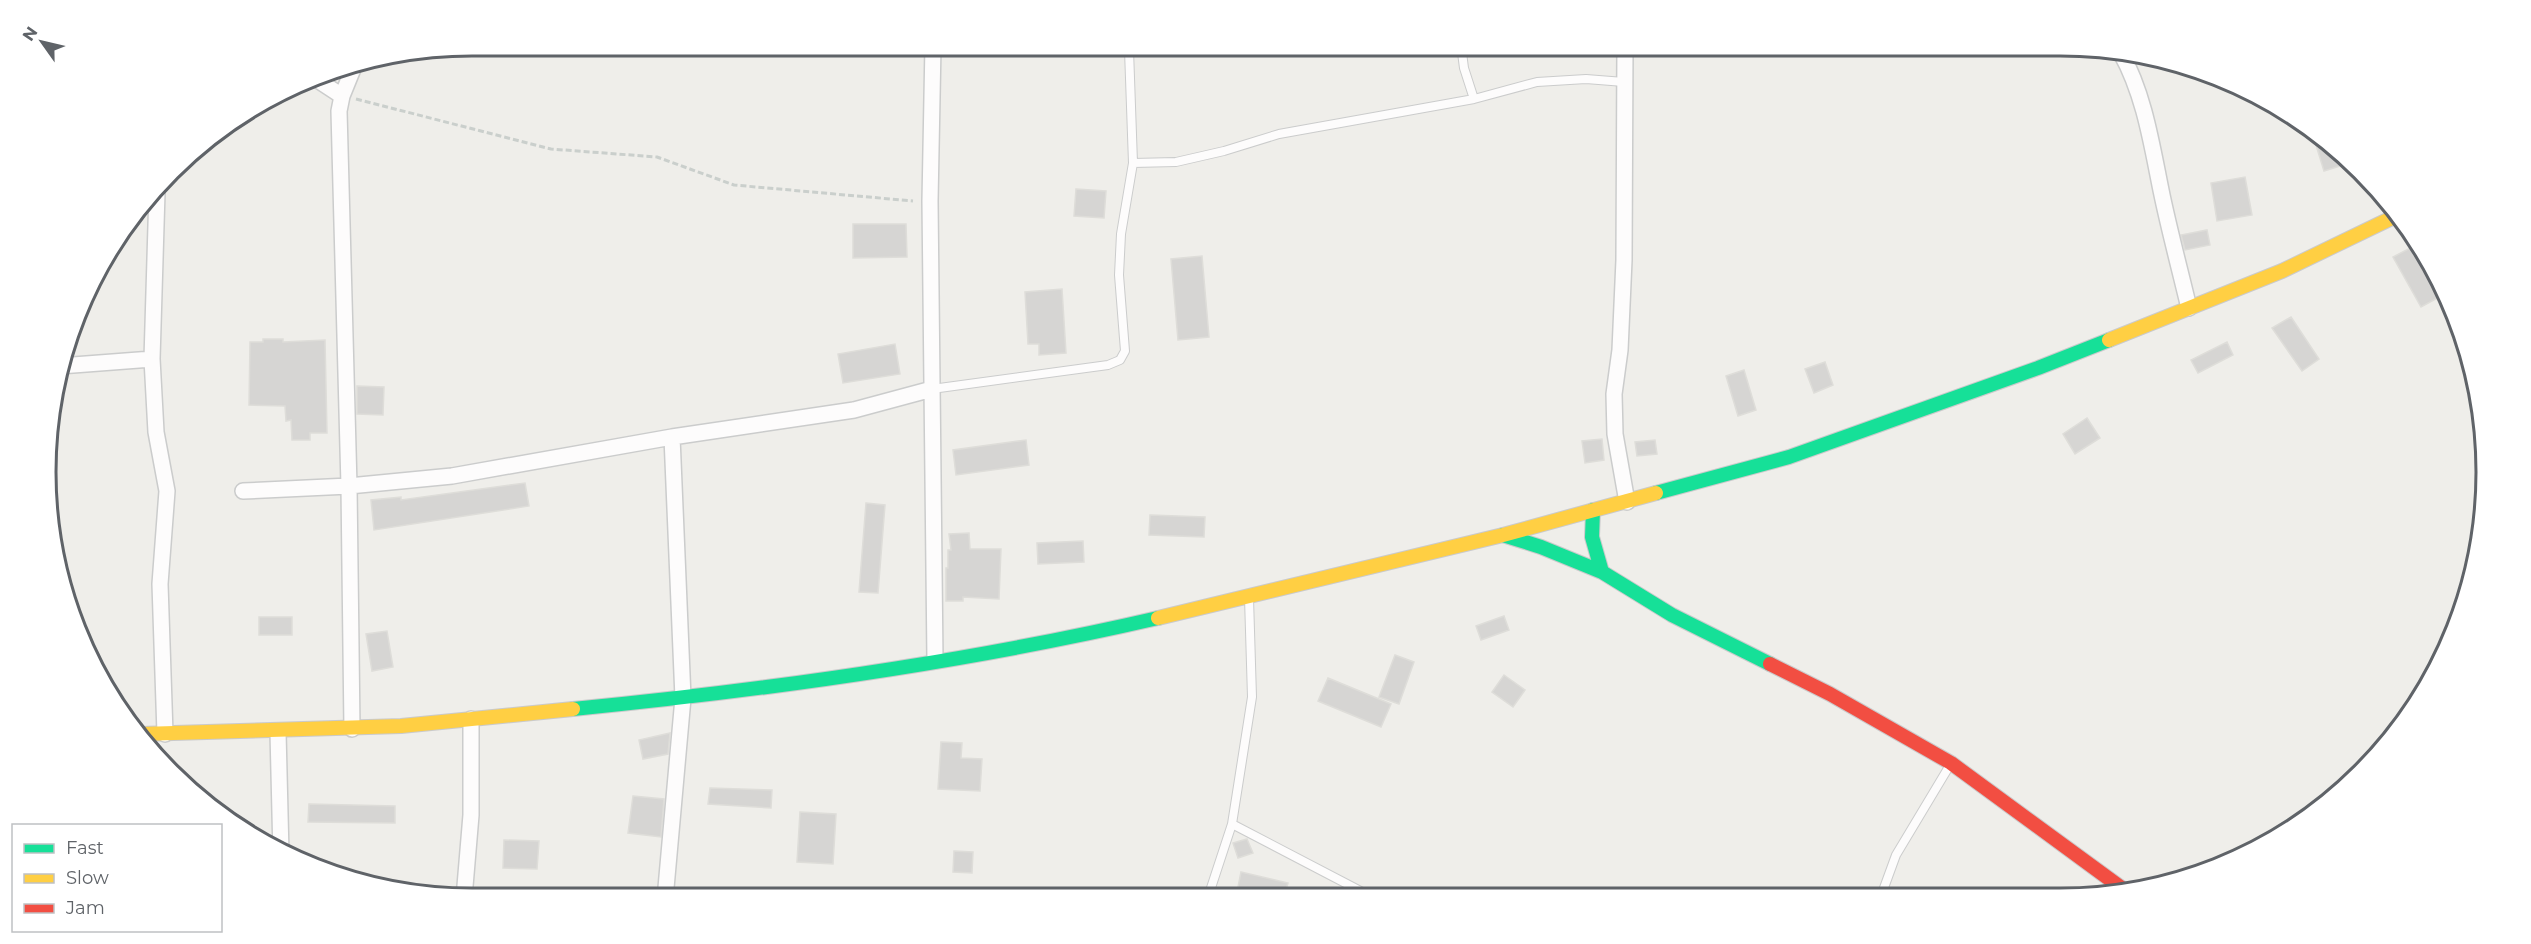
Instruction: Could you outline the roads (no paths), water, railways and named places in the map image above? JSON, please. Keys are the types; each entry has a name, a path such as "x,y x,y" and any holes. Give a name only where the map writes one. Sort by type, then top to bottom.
{"main road":[{"path":"148,734 352,729 580,710 682,698 935,661 1123,626 1503,535 1789,458 2038,369 2282,271 2390,219"},
{"path":"1593,510 1592,537 1602,572"},
{"path":"1503,535 1541,547 1602,572 1672,615 1830,694 1951,763 2114,885"}],"street":[{"path":"933,56 930,201 935,661"},
{"path":"1625,56 1624,260 1620,350 1614,394 1615,434 1627,502"},
{"path":"2126,61 2131,70 2145,116 2189,308"},
{"path":"351,74 339,111 349,486 352,729"},
{"path":"322,84 342,96"},
{"path":"157,200 152,359 156,432 167,491 160,584 165,734"},
{"path":"70,365 152,359"},
{"path":"243,491 349,486 452,476 672,437 854,410 932,389"},
{"path":"666,888 682,698 672,437"},
{"path":"465,888 471,815 471,719"},
{"path":"278,732 281,842"}],"lane":[{"path":"932,389 1108,365 1120,360 1125,351 1119,275 1121,234 1133,163 1129,56"},
{"path":"1462,56 1474,99"},
{"path":"1133,163 1176,162 1224,151 1279,134 1474,99 1537,82 1586,78 1624,82"},
{"path":"1211,888 1232,824 1251,697 1249,596"},
{"path":"1884,888 1896,855 1951,763"},
{"path":"1232,824 1355,888"}]}
